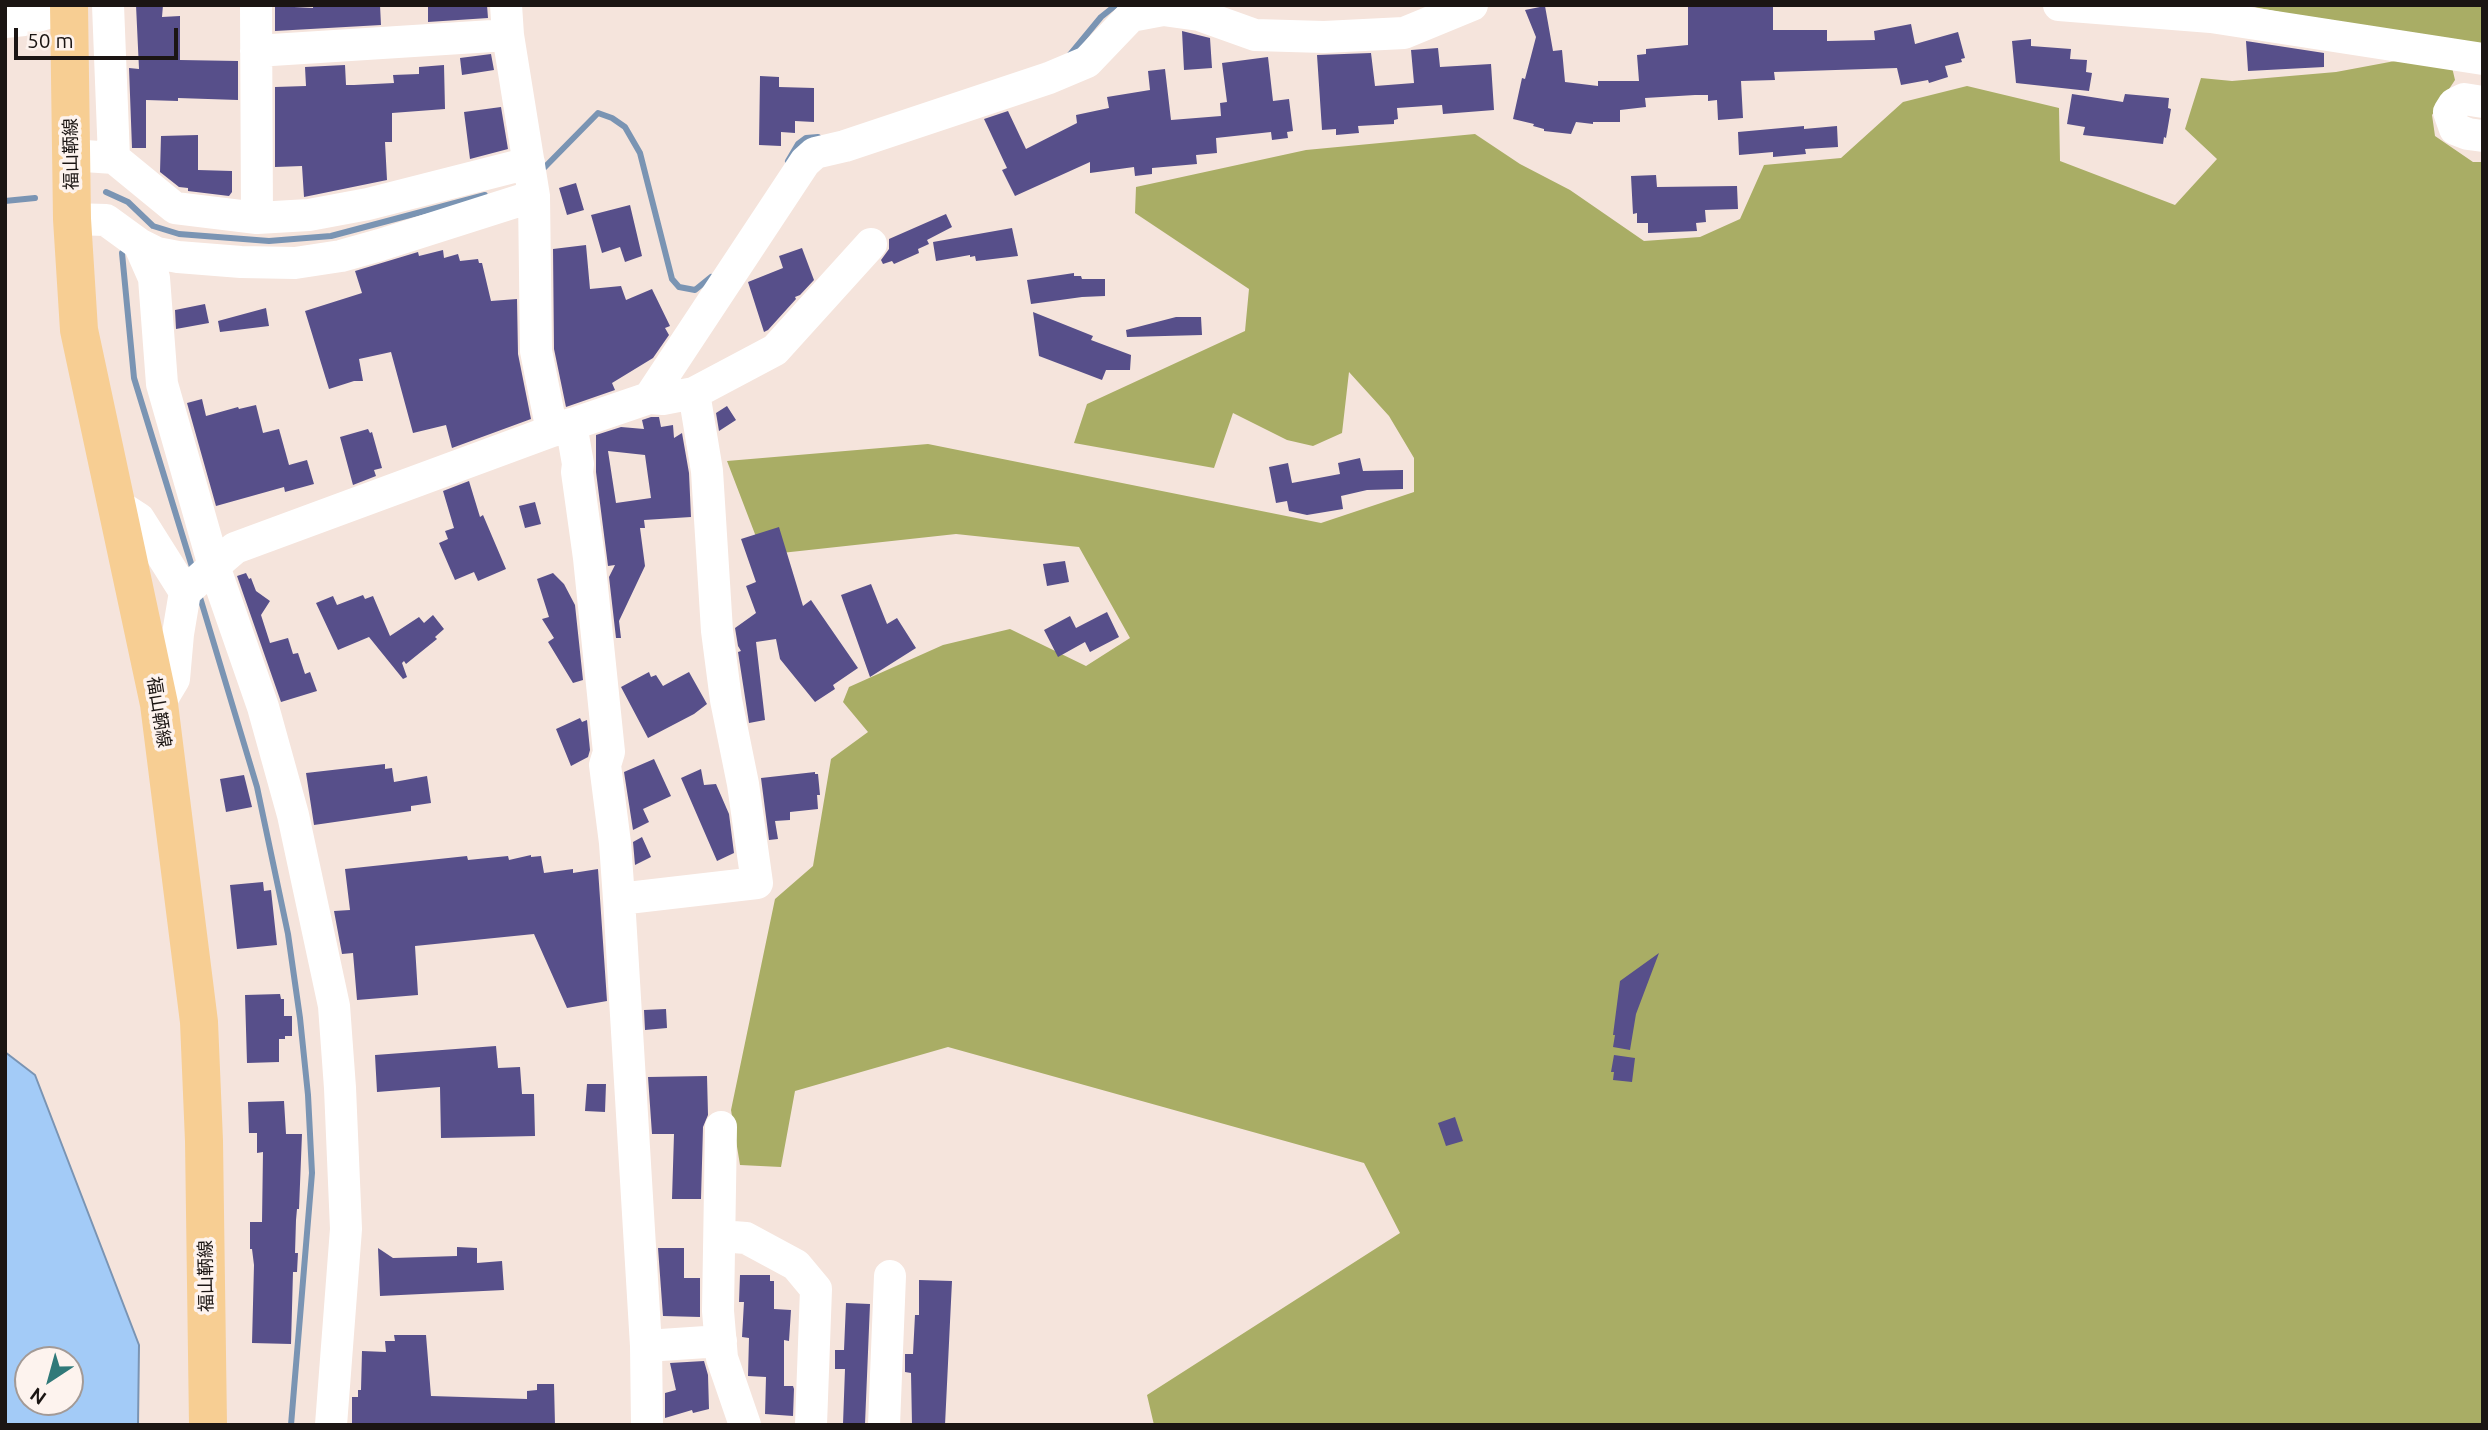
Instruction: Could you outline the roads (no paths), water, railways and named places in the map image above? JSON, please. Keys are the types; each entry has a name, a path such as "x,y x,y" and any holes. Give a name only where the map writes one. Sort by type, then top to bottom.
{"main road":[{"name":"福山鞆線","path":"67,6 72,219 79,330 159,704 199,1022 204,1141 208,1425"}],"street":[{"path":"108,5 114,158 156,231 178,257 295,263 341,256 380,245 531,179"},
{"path":"256,5 257,218"},
{"path":"649,398 805,162 815,153 845,146 1049,78 1087,62 1131,16 1163,10 1199,15 1255,34 1324,37 1404,33 1472,5"},
{"path":"2059,5 2211,17 2483,59"},
{"path":"15,21 67,6"},
{"path":"256,51 507,20 531,179 536,351 561,428 578,464 593,600 608,752 605,765 619,899 646,1346 647,1425"},
{"path":"2483,102 2464,99 2454,104 2449,112 2455,129 2483,136"},
{"path":"70,156 114,158"},
{"path":"72,219 106,219 156,231 257,218 309,215 531,179"},
{"path":"156,231 154,278 162,384 200,578 263,707 293,815 334,1006 346,1229 331,1425"},
{"path":"159,704 174,679 178,634 200,578 235,548 649,398 663,399 694,393 775,350 871,244"},
{"path":"619,899 757,883 717,631 707,471 694,393"},
{"path":"116,505 139,519 200,578"},
{"path":"721,1126 718,1311 722,1358 745,1425"},
{"path":"720,1236 746,1238 796,1265 816,1289 811,1425"},
{"path":"884,1425 890,1276"},
{"path":"646,1346 721,1340"}],"water":[{"path":"5,1052 35,1075 139,1345 138,1425 5,1425"}],"waterway":[{"path":"1068,57 1101,17 1116,5"},
{"path":"539,173 598,113 612,118 625,127 640,153 672,279 679,287 695,290 711,277"},
{"path":"788,161 798,144 806,138 818,137"},
{"path":"106,192 128,202 153,226 179,234 269,241 331,236 485,195"},
{"path":"5,201 35,198"},
{"path":"122,253 134,378 193,570"},
{"path":"199,594 257,787 288,934 300,1018 312,1173 291,1425"}]}
